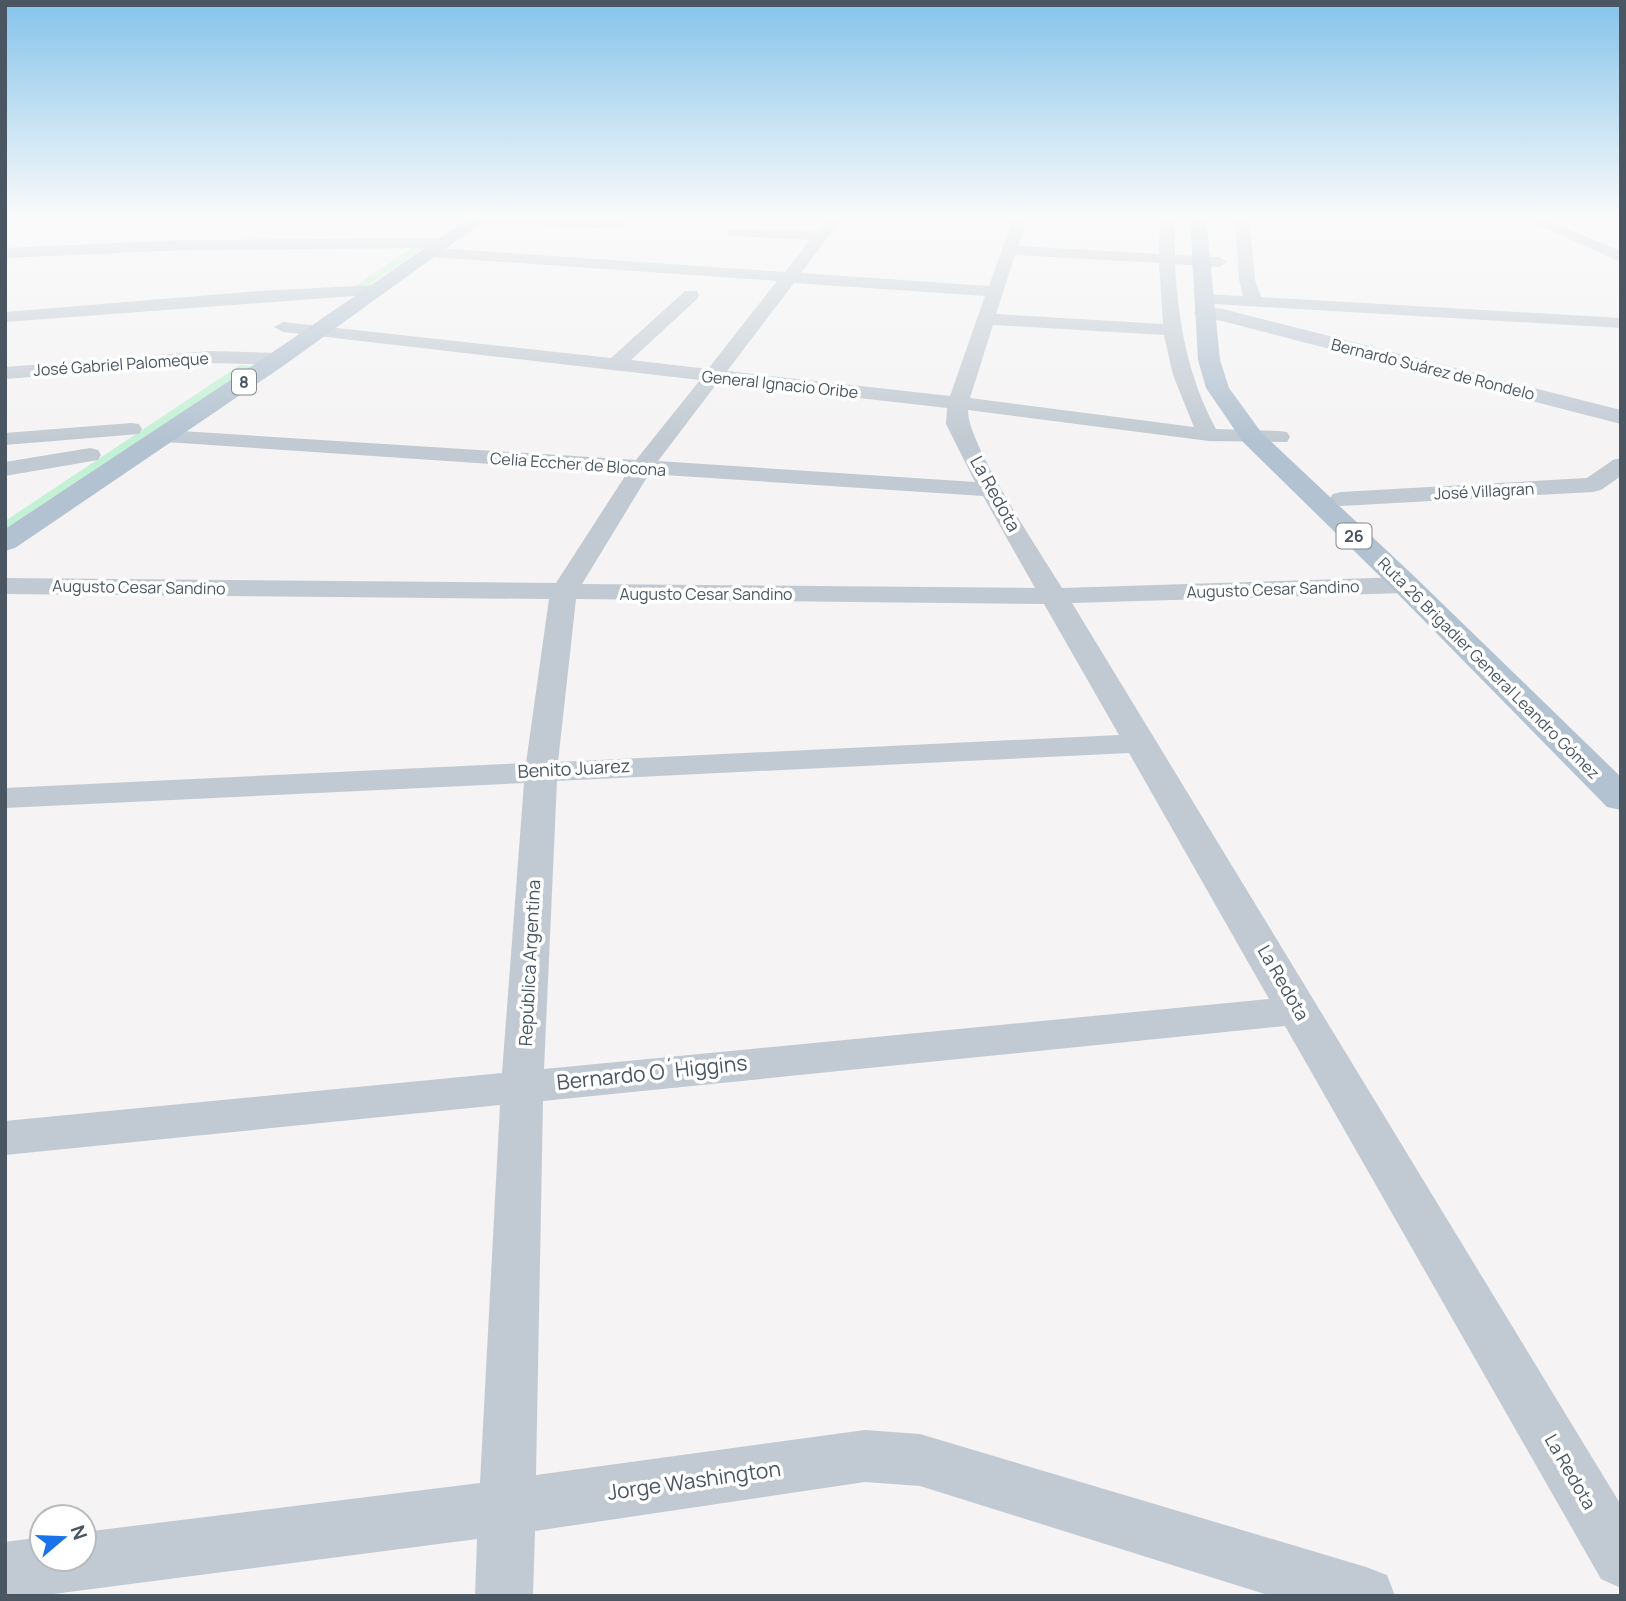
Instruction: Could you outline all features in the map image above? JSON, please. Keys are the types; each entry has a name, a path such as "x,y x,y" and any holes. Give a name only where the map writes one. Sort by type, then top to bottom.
{"main road":[{"name":"8","path":"206,378 333,293"},
{"name":"8","path":"5,542 165,436 371,293"},
{"name":"Ruta 26 Brigadier General Leandro Gómez","path":"1212,293 1209,360 1218,387 1406,585 1621,799"},
{"path":"48,484 152,414"},
{"name":"Ruta 26 Brigadier General Leandro Gómez","path":"1265,437 1341,499 1621,763"}],"street":[{"path":"5,317 304,293"},
{"name":"República Argentina","path":"504,1596 522,1086 541,770 563,593 641,469 777,293"},
{"path":"958,403 996,293"},
{"path":"1170,293 1173,330 1189,395 1209,435"},
{"path":"1251,293 1255,303"},
{"path":"615,365 691,295"},
{"path":"1213,307 1255,303 1621,323"},
{"name":"Bernardo Suárez de Rondelo","path":"1213,307 1621,417"},
{"path":"986,319 1173,330"},
{"name":"General Ignacio Oribe","path":"283,327 958,403 1209,435 1265,437"},
{"name":"José Gabriel Palomeque","path":"5,373 239,356 278,359"},
{"name":"La Redota","path":"958,403 957,424 991,490 1621,1559"},
{"path":"5,439 131,429"},
{"name":"Celia Eccher de Blocona","path":"165,436 991,490"},
{"path":"5,469 90,454"},
{"path":"1593,485 1621,466"},
{"path":"1593,485 1621,497"},
{"name":"José Villagran","path":"1341,499 1593,485"},
{"name":"Augusto Cesar Sandino","path":"5,586 1054,596 1406,585"},
{"name":"Benito Juarez","path":"5,798 1142,743"},
{"name":"Bernardo O´Higgins","path":"5,1138 1298,1010"},
{"name":"Jorge Washington","path":"5,1571 507,1507 865,1456 919,1460 1366,1596"}],"green space":[{"path":"240,365 254,366 5,529 5,521"}]}
